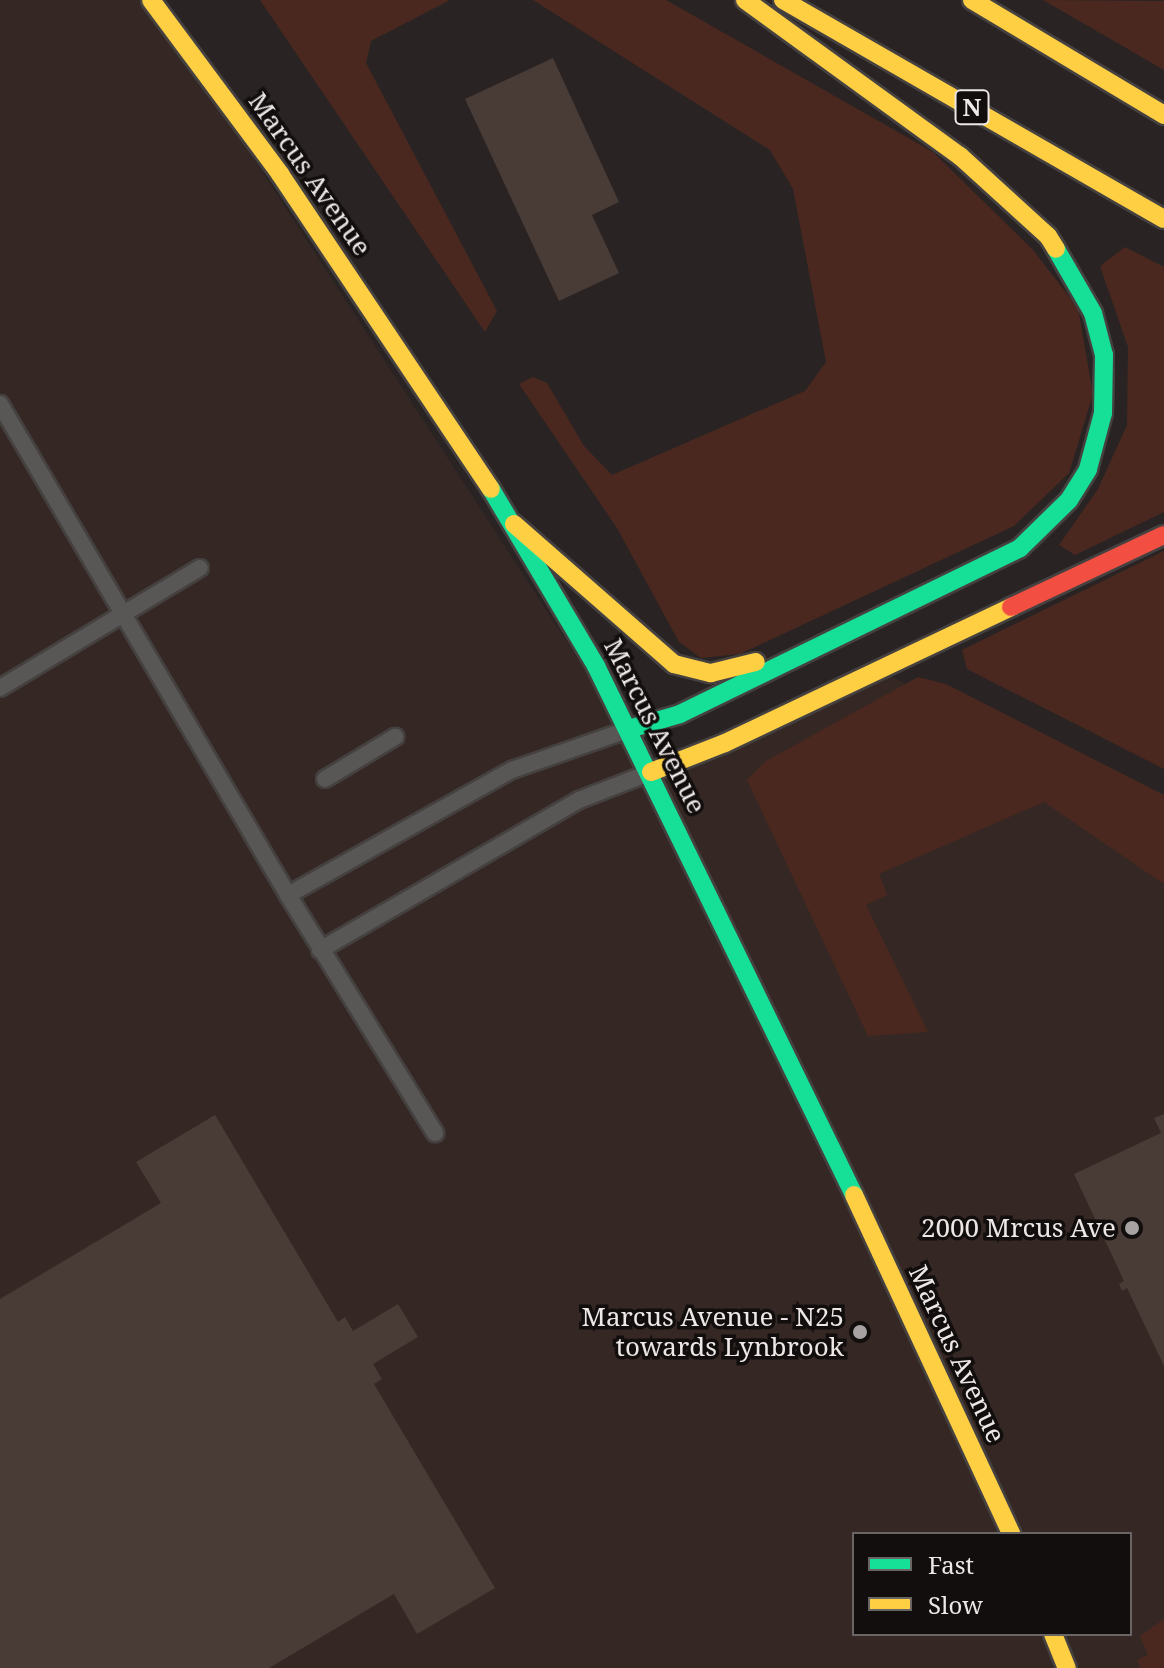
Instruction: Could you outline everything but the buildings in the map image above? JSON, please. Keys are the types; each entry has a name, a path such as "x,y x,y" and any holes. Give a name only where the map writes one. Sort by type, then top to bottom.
{"main road":[{"name":"Marcus Avenue","path":"151,0 280,174 514,524 629,729 1010,1532"},
{"path":"629,729 680,714 820,643 996,562 1047,526 1069,500 1094,451 1105,393 1104,355 1093,313 1075,275 1031,217 928,131 745,0"},
{"name":"N","path":"783,0 1164,219"},
{"path":"972,0 1164,115"},
{"path":"514,524 651,647 687,670 724,671 820,643"},
{"path":"651,772 725,743 1164,535"},
{"path":"1054,1636 1067,1668"}],"lane":[{"path":"0,404 320,950 435,1133"},
{"path":"0,688 200,568"},
{"path":"288,895 512,770 629,729"},
{"path":"325,779 395,737"},
{"path":"320,950 579,800 651,772"}],"shaded area":[{"path":"0,0 151,0 651,772 882,671 1164,830 1164,1668 0,1668"},
{"path":"260,0 450,0 371,41 366,63 497,311 485,332"},
{"path":"533,0 666,0 933,152 1033,250 1078,308 1093,394 1069,473 1014,526 740,654 701,658 679,642 617,528 519,384 533,377 547,383 584,446 612,475 805,391 826,362 793,189 770,150"},
{"path":"1043,0 1164,1 1164,70"},
{"path":"1125,247 1164,267 1164,512 1075,555 1059,545 1098,489 1127,425 1128,347 1100,266"},
{"path":"1164,551 1164,769 967,669 962,650"},
{"path":"918,677 946,684 1164,795 1164,884 1044,802 879,874 887,895 866,905 928,1032 868,1036 747,780 766,761"},
{"path":"1164,1619 1164,1668 1140,1668 1137,1660 1148,1655 1140,1636"}],"traffic: fast":[{"path":"629,729 680,714 1020,548 1069,500 1088,469 1103,413 1104,355 1093,313 1056,249"},
{"path":"491,489 596,666 854,1195"}],"traffic: slow":[{"path":"151,0 280,174 491,489"},
{"path":"745,0 960,156 1048,236 1056,249"},
{"path":"783,0 1164,219"},
{"path":"972,0 1164,115"},
{"path":"514,524 674,664 711,673 756,662"},
{"path":"651,772 725,743 1011,607"},
{"path":"854,1195 1010,1532"},
{"path":"1054,1636 1067,1668"}],"traffic: jam":[{"path":"1011,607 1164,535"}],"place":[{"name":"2000 Mrcus Ave","path":"1132,1228"},
{"name":"Marcus Avenue - N25 towards Lynbrook","path":"860,1332"}]}
